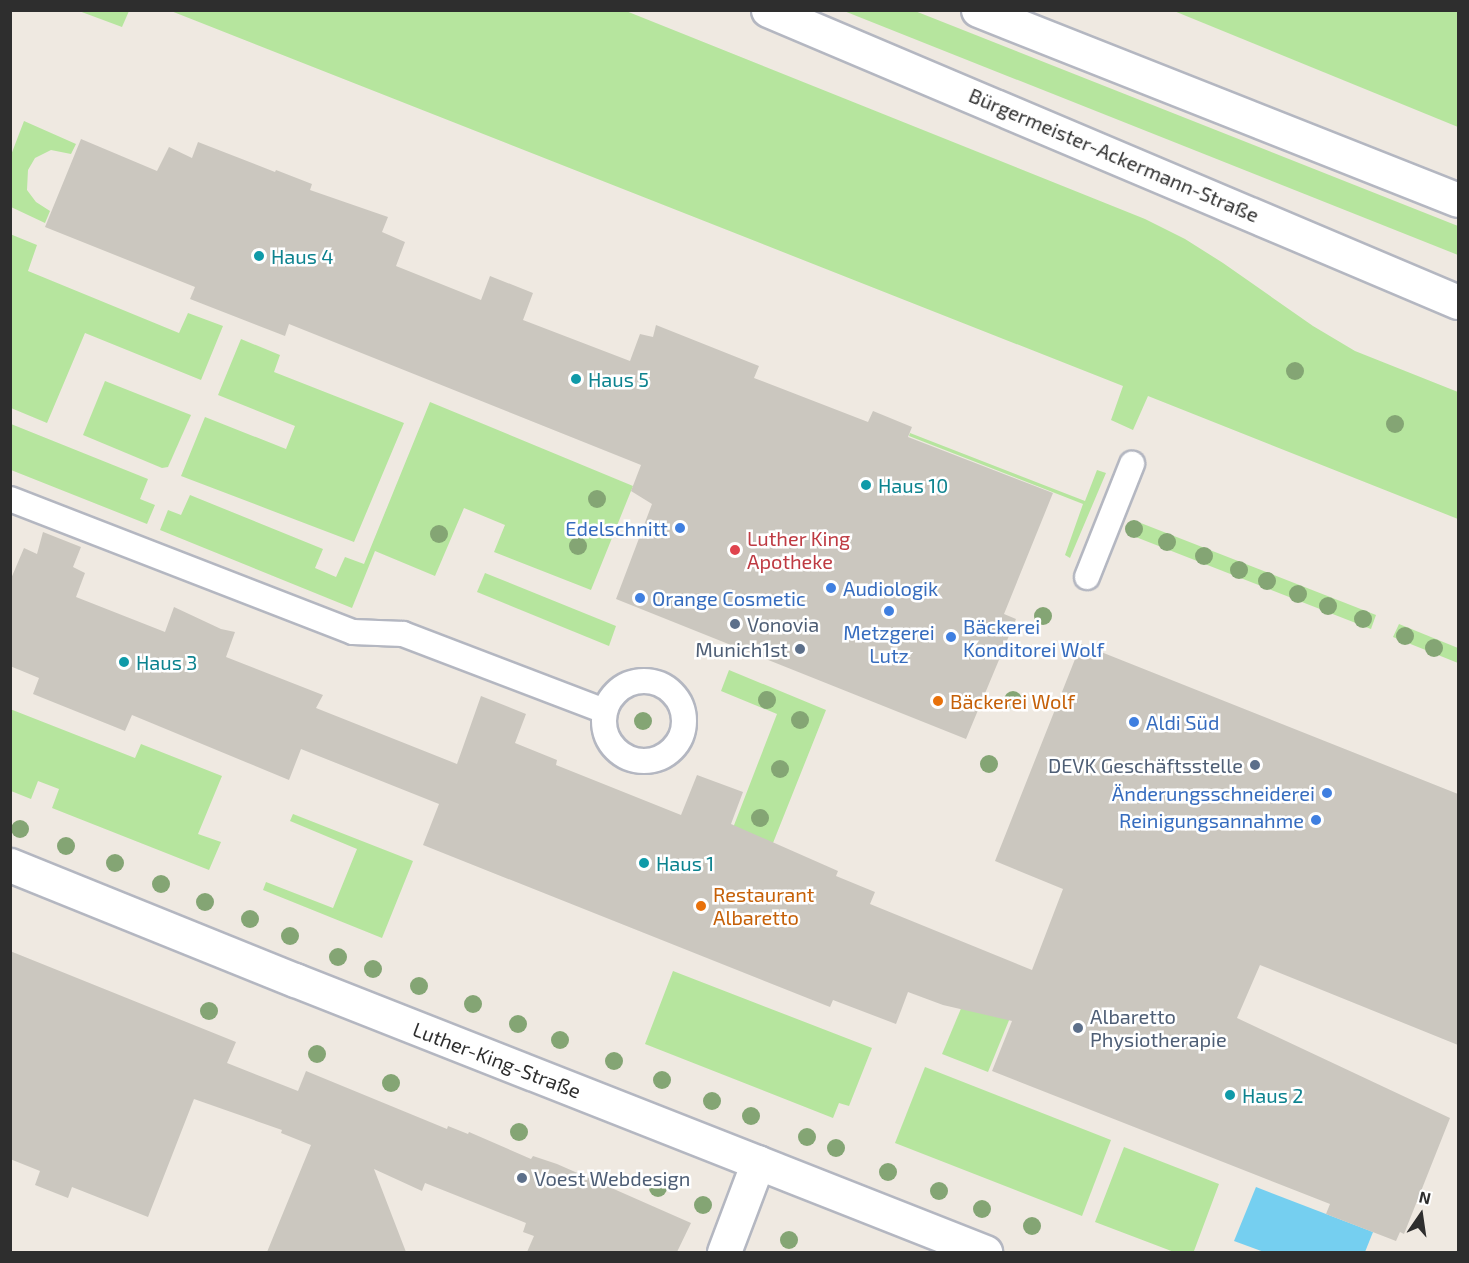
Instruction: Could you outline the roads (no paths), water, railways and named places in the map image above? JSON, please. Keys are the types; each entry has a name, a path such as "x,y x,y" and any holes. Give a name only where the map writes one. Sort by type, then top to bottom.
{"main road":[{"name":"Bürgermeister-Ackermann-Straße","path":"768,10 1458,302"},
{"path":"978,10 1458,201"},
{"name":"Luther-King-Straße","path":"10,865 985,1252"},
{"path":"724,1252 758,1162"}],"lane":[{"path":"1087,577 1132,464"},
{"path":"10,499 353,632 404,634 605,711"}],"water":[{"path":"1256,1187 1373,1232 1365,1252 1264,1252 1234,1241"}],"place":[{"name":"Haus 4","path":"259,256"},
{"name":"Haus 5","path":"576,379"},
{"name":"Haus 10","path":"866,485"},
{"name":"Edelschnitt","path":"680,528"},
{"name":"Luther King Apotheke","path":"735,550"},
{"name":"Audiologik","path":"831,588"},
{"name":"Orange Cosmetic","path":"640,598"},
{"name":"Metzgerei Lutz","path":"889,611"},
{"name":"Vonovia","path":"735,624"},
{"name":"Bäckerei Konditorei Wolf","path":"951,637"},
{"name":"Munich1st","path":"800,649"},
{"name":"Haus 3","path":"124,662"},
{"name":"Bäckerei Wolf","path":"938,701"},
{"name":"Aldi Süd","path":"1134,722"},
{"name":"DEVK Geschäftsstelle","path":"1255,765"},
{"name":"Änderungsschneiderei","path":"1327,793"},
{"name":"Reinigungsannahme","path":"1316,820"},
{"name":"Haus 1","path":"644,863"},
{"name":"Restaurant Albaretto","path":"701,906"},
{"name":"Albaretto Physiotherapie","path":"1078,1028"},
{"name":"Haus 2","path":"1230,1095"},
{"name":"Voest Webdesign","path":"522,1178"}]}
